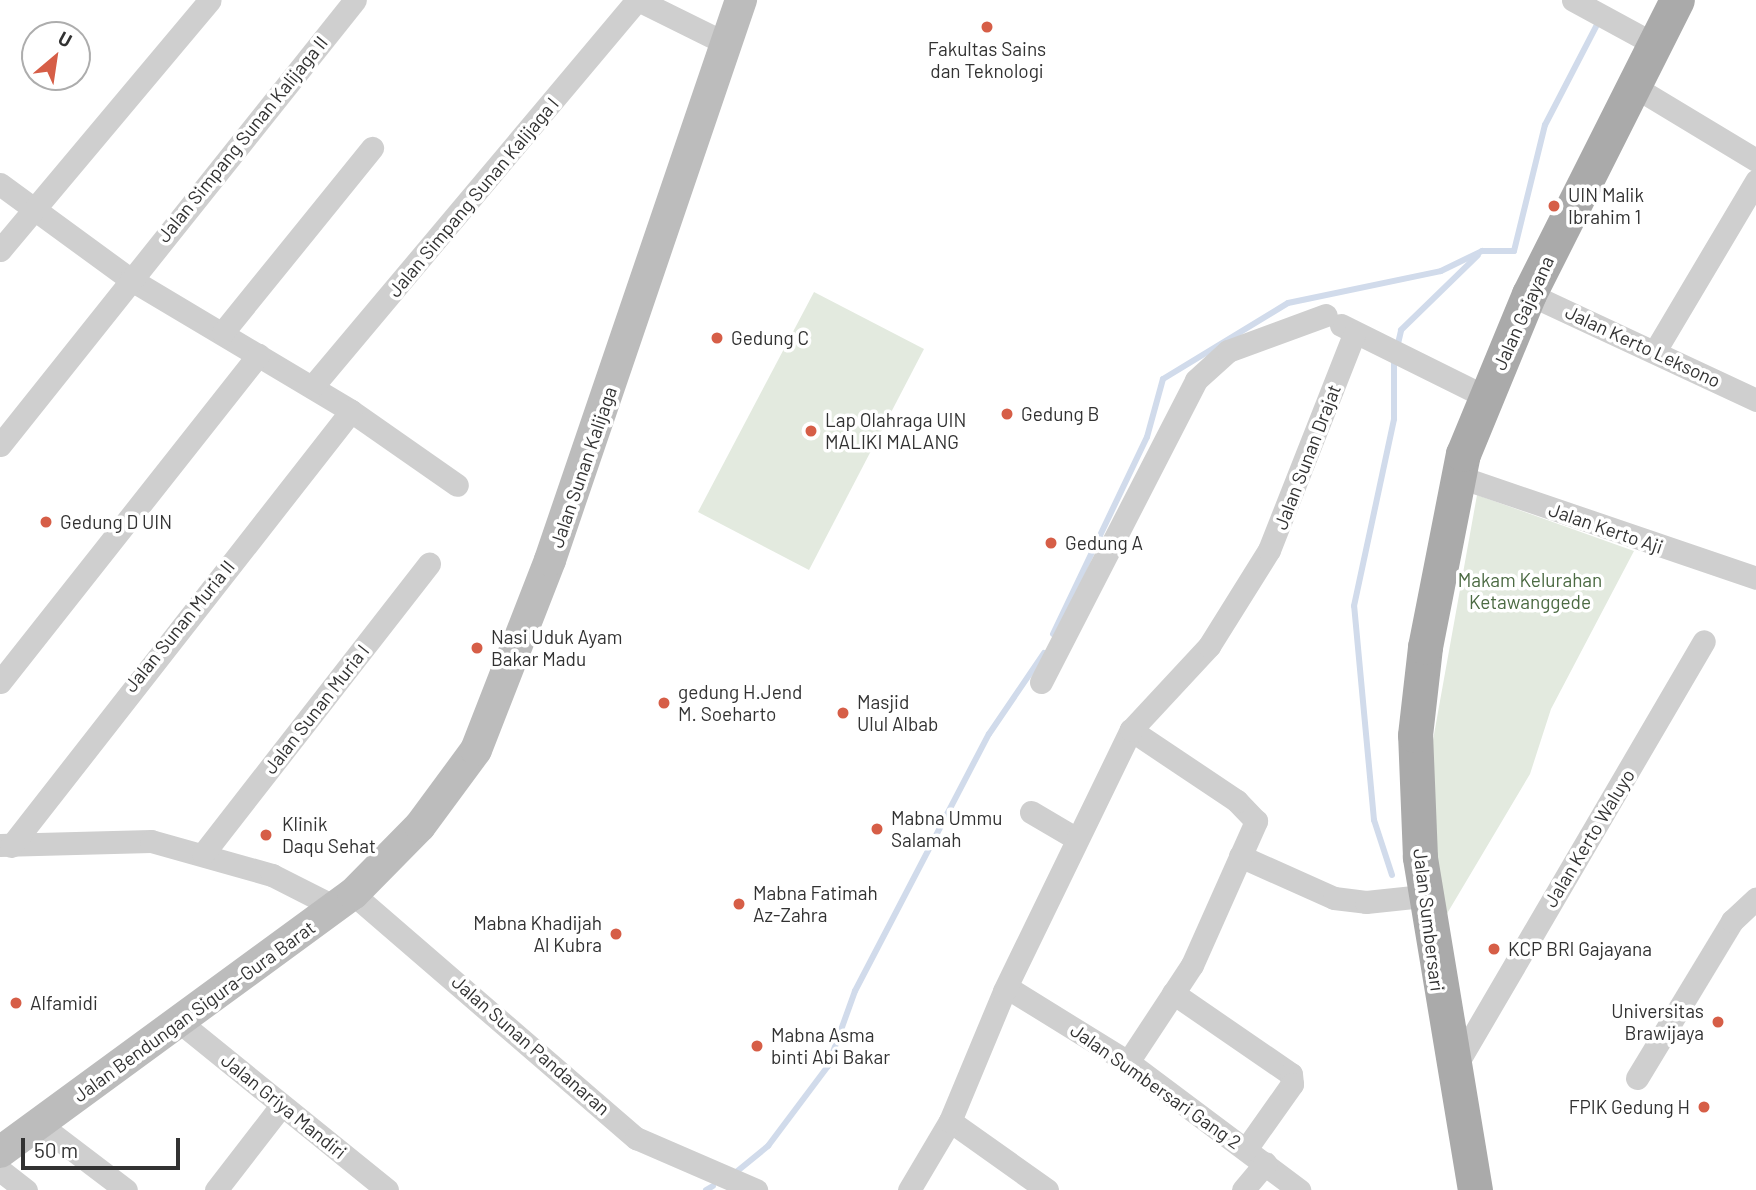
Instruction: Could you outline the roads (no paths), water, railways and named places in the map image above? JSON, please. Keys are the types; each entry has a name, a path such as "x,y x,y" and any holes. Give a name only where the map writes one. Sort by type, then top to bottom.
{"main road":[{"name":"Jalan Sunan Kalijaga","path":"344,901 421,826 493,716 741,0"},
{"name":"Jalan Gajayana","path":"1425,647 1457,476 1486,397 1529,294 1657,45 1677,0"},
{"name":"Jalan Sumbersari","path":"1425,647 1415,735 1415,897 1448,1046 1475,1190"},
{"name":"Jalan Bendungan Sigura-Gura Barat","path":"0,1152 181,1023 344,901"}],"street":[{"path":"0,250 210,0"},
{"name":"Jalan Simpang Sunan Kalijaga II","path":"0,445 355,0"},
{"path":"636,2 727,44"},
{"name":"Jalan Simpang Sunan Kalijaga I","path":"312,387 636,2"},
{"path":"1592,10 1657,45"},
{"path":"1635,87 1756,160"},
{"path":"223,332 372,148"},
{"path":"1655,351 1756,181"},
{"path":"0,184 130,279 223,332 351,411 457,485"},
{"name":"Jalan Kerto Leksono","path":"1529,294 1756,400"},
{"path":"1041,682 1196,380 1228,351 1324,314 1363,339 1433,375 1486,397"},
{"name":"Jalan Sunan Drajat","path":"909,1190 950,1121 1008,988 1131,730 1201,655 1269,550 1363,339"},
{"path":"0,682 258,355"},
{"name":"Jalan Sunan Muria II","path":"5,845 351,411"},
{"name":"Jalan Kerto Aji","path":"1457,476 1756,578"},
{"name":"Jalan Sunan Muria I","path":"203,854 429,564"},
{"name":"Jalan Kerto Waluyo","path":"1448,1046 1704,641"},
{"path":"1128,1062 1203,944 1240,856 1253,816 1131,730"},
{"path":"1031,812 1077,839"},
{"name":"Jalan Sunan Pandanaran","path":"5,845 132,839 203,854 344,901 636,1138 719,1178 756,1190"},
{"path":"1240,856 1295,885 1378,902 1415,897"},
{"path":"1637,1078 1732,921 1756,899"},
{"name":"Jalan Sumbersari Gang 2","path":"1008,988 1128,1062 1299,1190"},
{"path":"1173,993 1291,1073 1292,1084 1246,1149"},
{"name":"Jalan Griya Mandiri","path":"181,1023 382,1188"},
{"path":"216,1190 281,1106"},
{"path":"950,1121 1047,1190"},
{"path":"39,1125 126,1190"},
{"path":"1243,1190 1266,1163"},
{"path":"0,1170 26,1190"}],"waterway":[{"path":"1053,634 1147,437 1163,379 1288,303 1441,271 1482,251 1514,251 1545,125 1599,21"},
{"path":"1397,348 1401,330 1478,255"},
{"path":"1392,875 1374,820 1354,606 1394,419 1394,358"},
{"path":"735,1173 768,1146 828,1066 855,991 989,734 1044,653"},
{"path":"706,1190 713,1186"}],"place":[{"name":"Fakultas Sains dan Teknologi","path":"987,27"},
{"name":"UIN Malik Ibrahim 1","path":"1554,206"},
{"name":"Gedung C","path":"717,338"},
{"name":"Gedung B","path":"1007,414"},
{"name":"Lap Olahraga UIN MALIKI MALANG","path":"811,431"},
{"name":"Gedung D UIN","path":"46,522"},
{"name":"Gedung A","path":"1051,543"},
{"name":"Nasi Uduk Ayam Bakar Madu","path":"477,648"},
{"name":"gedung H.Jend M. Soeharto","path":"664,703"},
{"name":"Masjid Ulul Albab","path":"843,713"},
{"name":"Mabna Ummu Salamah","path":"877,829"},
{"name":"Klinik Daqu Sehat","path":"266,835"},
{"name":"Mabna Fatimah Az-Zahra","path":"739,904"},
{"name":"Mabna Khadijah Al Kubra","path":"616,934"},
{"name":"KCP BRI Gajayana","path":"1494,949"},
{"name":"Alfamidi","path":"16,1003"},
{"name":"Universitas Brawijaya","path":"1718,1022"},
{"name":"Mabna Asma binti Abi Bakar","path":"757,1046"},
{"name":"FPIK Gedung H","path":"1704,1107"}],"park label":[{"name":"Makam Kelurahan Ketawanggede","path":"1530,591"}]}
